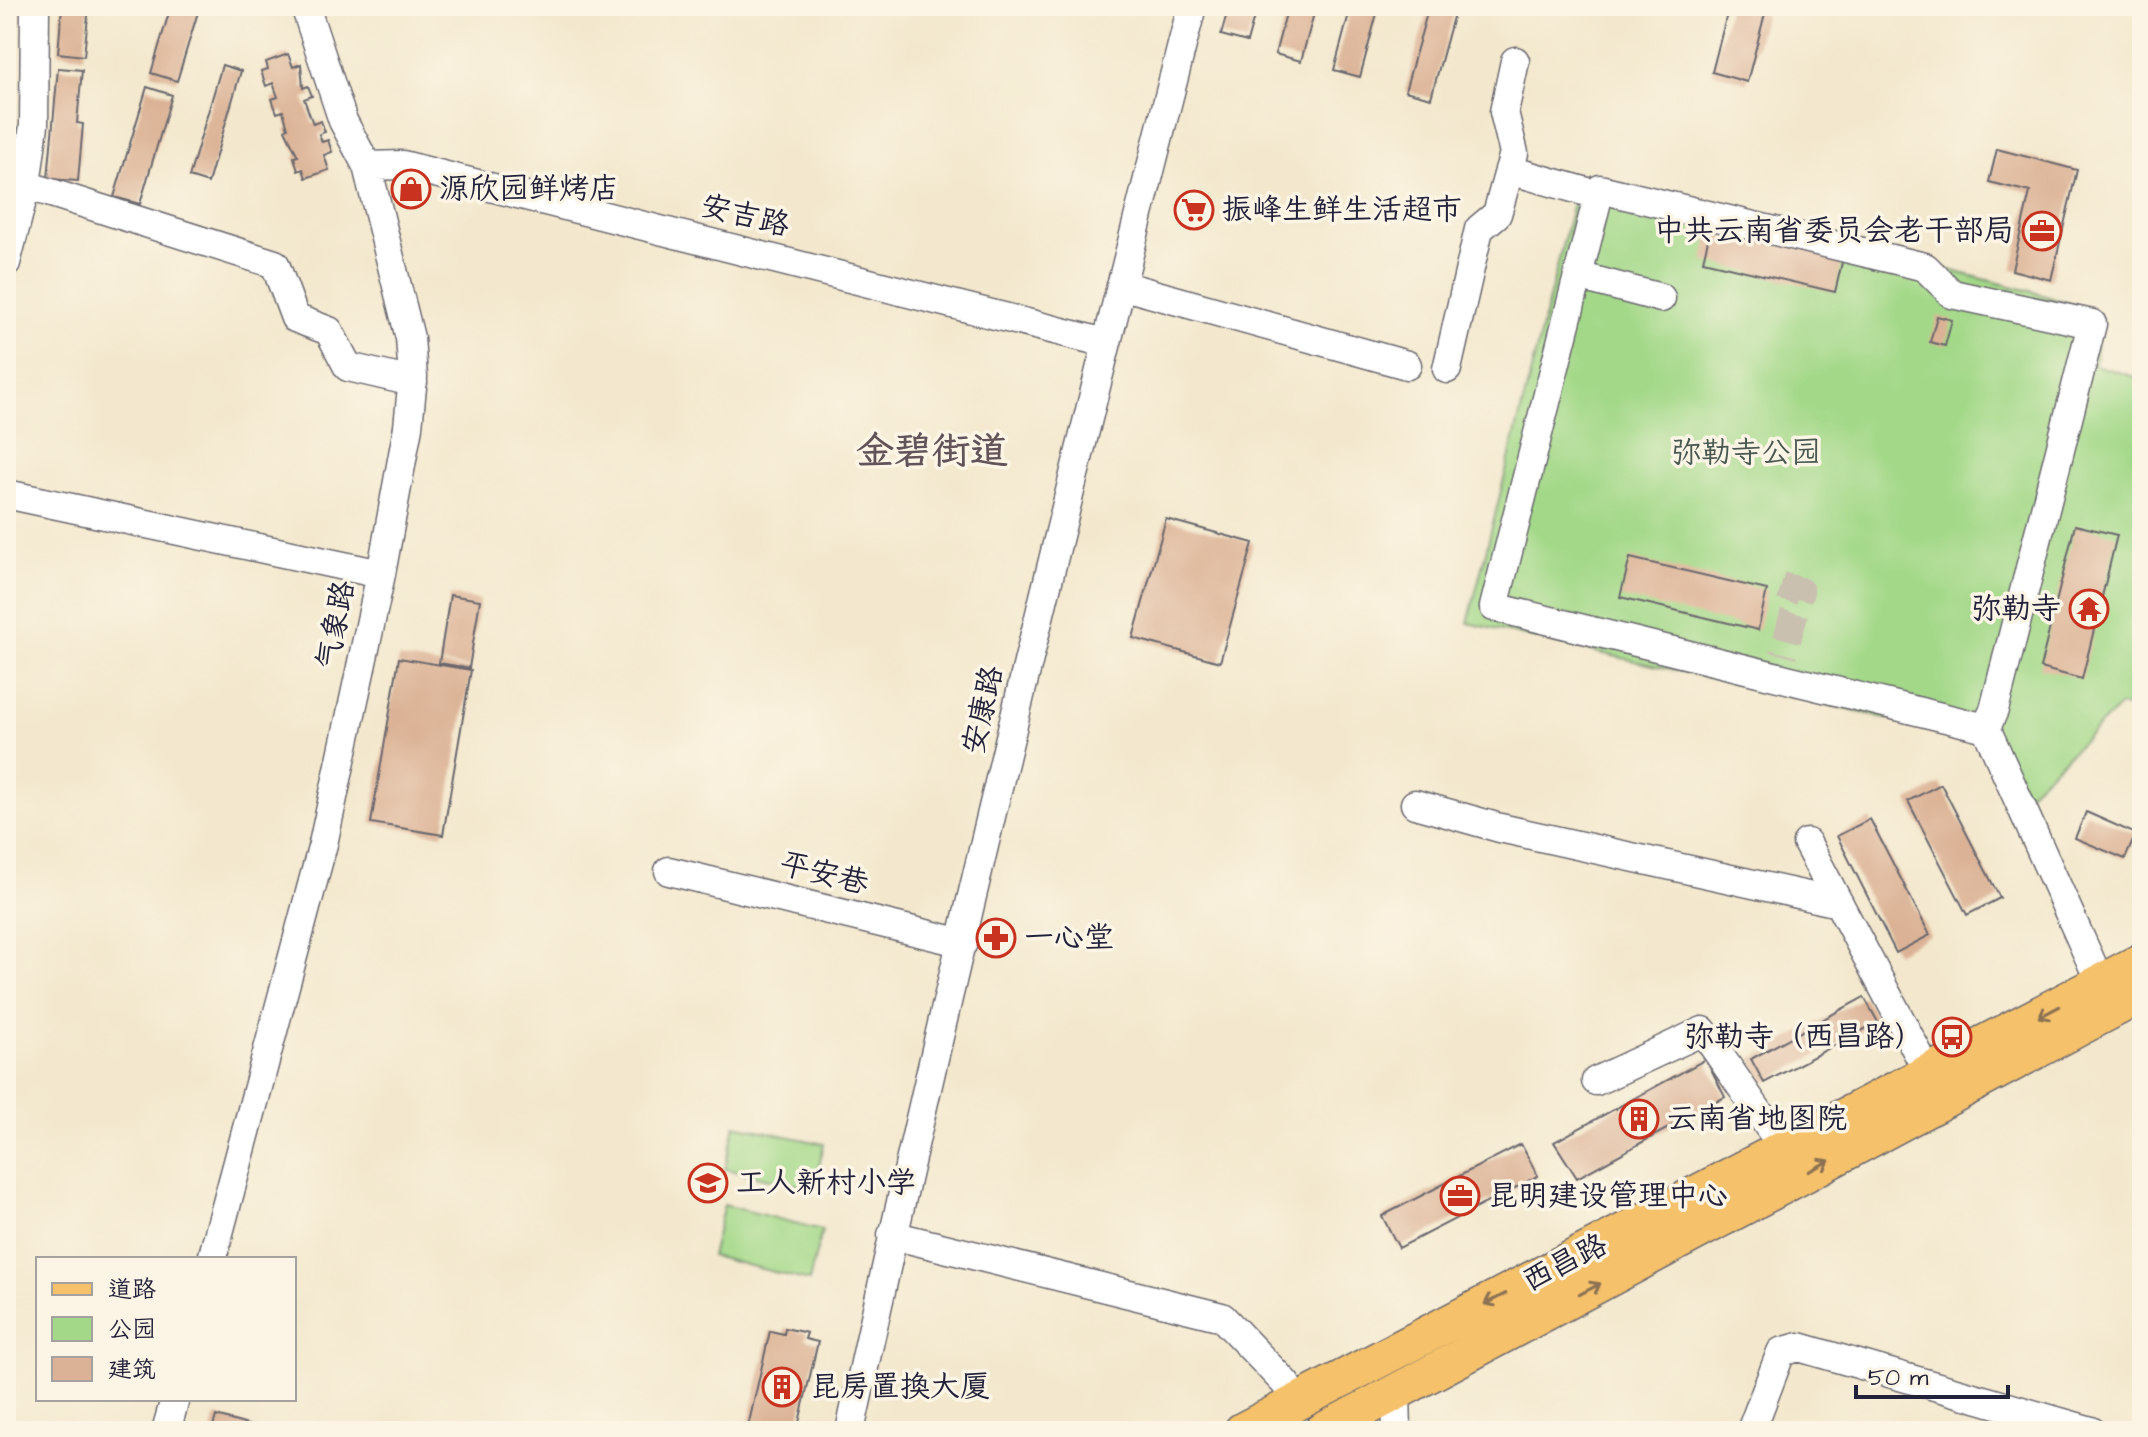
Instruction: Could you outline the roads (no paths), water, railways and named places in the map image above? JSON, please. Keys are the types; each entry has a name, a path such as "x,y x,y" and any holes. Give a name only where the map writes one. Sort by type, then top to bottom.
{"main road":[{"name":"西昌路","path":"1242,1431 2142,961"},
{"name":"西昌路","path":"1323,1431 2142,994"}],"street":[{"path":"6,263 26,185 34,125 35,6"},
{"name":"气象路","path":"213,1257 323,844 381,574 408,427 413,382 410,338 367,166 343,121 305,6"},
{"name":"安康路","path":"850,1431 892,1235 1106,343 1192,6"},
{"path":"1447,369 1479,229 1497,214 1514,153 1504,112 1515,61"},
{"name":"安吉路","path":"367,166 403,165 1106,343"},
{"path":"1509,170 1598,195"},
{"path":"26,185 275,264 295,318 329,331 348,367 413,382"},
{"path":"1986,728 1781,665 1494,607 1600,189 1925,267 1952,294 2092,324 1994,710 1986,728 2101,984"},
{"path":"1578,276 1661,298"},
{"path":"1121,285 1407,365"},
{"path":"6,494 381,574"},
{"path":"1415,804 1500,828 1839,903"},
{"path":"1807,843 1929,1074"},
{"name":"平安巷","path":"669,871 963,943"},
{"path":"1596,1081 1703,1031 1784,1149"},
{"path":"892,1235 1222,1317 1286,1384 1294,1404"},
{"path":"1751,1431 1781,1352 1799,1347 2091,1431"},
{"path":"1396,1393 1397,1431"},
{"path":"166,1431 174,1401"}],"tunnel":[{"path":"1781,586 1800,591 1783,655"}],"place":[{"name":"源欣园鲜烤店","path":"411,189"},
{"name":"振峰生鲜生活超市","path":"1194,210"},
{"name":"中共云南省委员会老干部局","path":"2042,231"},
{"name":"弥勒寺","path":"2089,609"},
{"name":"一心堂","path":"996,938"},
{"name":"弥勒寺（西昌路）","path":"1952,1037"},
{"name":"云南省地图院","path":"1639,1119"},
{"name":"工人新村小学","path":"708,1183"},
{"name":"昆明建设管理中心","path":"1460,1196"},
{"name":"昆房置换大厦","path":"782,1387"}],"district":[{"name":"金碧街道","path":"932,452"}],"park label":[{"name":"弥勒寺公园","path":"1746,453"}]}
